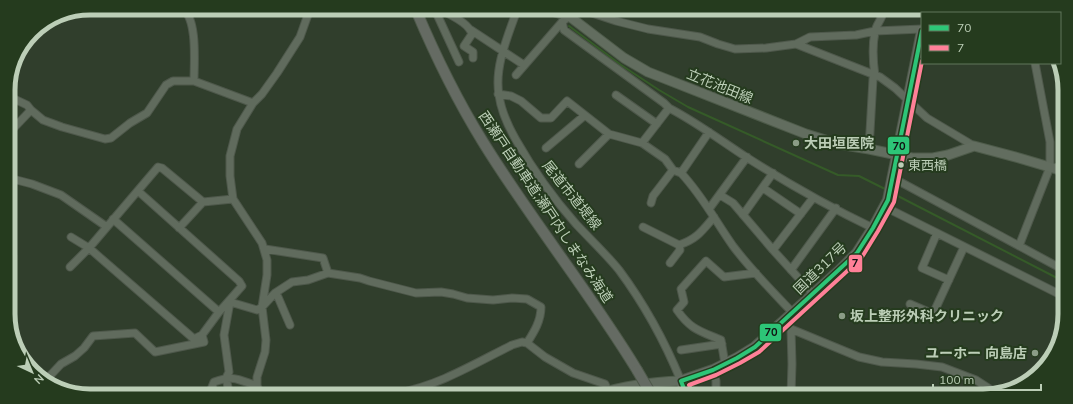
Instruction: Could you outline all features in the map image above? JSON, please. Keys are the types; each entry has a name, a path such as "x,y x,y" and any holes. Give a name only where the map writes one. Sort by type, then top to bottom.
{"highway":[{"name":"西瀬戸自動車道;瀬戸内しまなみ海道","path":"418,15 447,79 470,120 494,159 602,314 648,389"},
{"name":"国道317号","path":"681,381 713,370 725,364 755,347 788,325 793,313 857,253 873,228 886,203 898,154 921,35"},
{"path":"681,381 684,389"}],"main road":[{"name":"立花池田線","path":"557,15 648,72 806,134 838,144 898,154 912,158 934,158 974,146"},
{"path":"974,146 1058,169"},
{"path":"614,389 655,382 681,381"}],"street":[{"path":"187,15 191,22 193,36 194,81"},
{"path":"211,389 214,382 232,377 258,389 257,377 265,352 266,340 262,307 266,274 265,249 233,199 230,176 230,156 237,129 252,103 262,94 274,78 300,37 308,15"},
{"path":"437,15 458,62"},
{"path":"450,15 524,65"},
{"name":"尾道市道堤線","path":"515,15 498,75 498,94 502,111 510,130 524,155 542,181 629,284 652,320 671,356 681,381"},
{"path":"516,75 570,15"},
{"path":"600,15 616,21 648,29 700,37 735,49 766,48 796,44 810,37 856,35 875,31 921,30"},
{"path":"869,149 872,79 875,76 873,59 875,31 882,18 882,15"},
{"path":"565,19 564,30 669,108 690,119 813,198 836,208 873,228"},
{"path":"471,30 472,34 464,46 473,52 473,58"},
{"path":"796,44 880,77 895,88 927,118 974,146"},
{"path":"1018,246 1050,167 1050,142 1035,64"},
{"path":"15,99 27,105 43,120 104,139 111,138 130,122 147,113 166,85 173,81 194,81 252,103"},
{"path":"498,94 511,96 521,101 540,118 551,118 567,101 584,116 609,134 642,143 665,159 673,170 681,172 692,184 733,245 756,274 793,313"},
{"path":"616,95 657,124"},
{"path":"642,143 669,108"},
{"path":"15,127 31,110"},
{"path":"546,148 584,116"},
{"path":"681,172 709,132"},
{"path":"579,164 609,134"},
{"path":"709,209 747,157"},
{"path":"70,267 89,248 158,167 162,168 202,202"},
{"path":"651,203 653,196 673,170"},
{"path":"743,215 773,173"},
{"path":"15,180 32,184 61,195 107,227"},
{"path":"892,181 1058,267"},
{"path":"763,188 800,214"},
{"path":"71,237 89,248 194,339 202,335 242,286 240,281 138,191"},
{"path":"720,195 733,203 813,294"},
{"path":"773,250 813,198"},
{"path":"179,228 202,202 233,199"},
{"path":"886,203 937,233 1058,293"},
{"path":"791,270 836,208"},
{"path":"643,227 679,245 690,242 696,238 714,217"},
{"path":"114,219 220,312"},
{"path":"937,233 922,268 949,280"},
{"path":"670,263 680,250 679,245"},
{"path":"910,304 933,314 964,246"},
{"path":"265,249 323,258 328,274"},
{"path":"725,364 721,340 693,328 685,322 677,310 684,302 681,289 706,261 724,276 756,274"},
{"path":"230,302 257,310 275,294 292,282 308,280 328,274 360,278 416,293 441,292 467,298 493,300 512,298 527,299 541,307 541,315 536,328 527,343"},
{"path":"275,294 278,297 290,325"},
{"path":"229,389 226,378 229,372 224,335 230,302"},
{"path":"791,389 792,364 788,325 859,356 882,362 942,367 976,380 990,389"},
{"path":"52,374 61,364 76,356 93,336 135,333 155,352 204,342 202,335"},
{"path":"417,389 431,384 512,345 522,342 527,343 545,357 573,373 605,384 604,389"},
{"path":"682,350 722,344"},
{"path":"713,370 716,381 716,389"}],"waterway":[{"path":"569,26 621,65 688,107 838,175 859,176 887,190"},
{"path":"892,193 1058,278"}],"transit line":[{"name":"70","path":"684,389 681,381 713,370 755,347 857,253 888,200 921,36"},
{"name":"7","path":"691,389 689,385 716,375 759,352 862,257 894,202 921,64"}],"place":[{"name":"大田垣医院","path":"796,143"},
{"name":"東西橋","path":"901,165"},
{"name":"坂上整形外科クリニック","path":"842,316"},
{"name":"ユーホー 向島店","path":"1035,353"}]}
